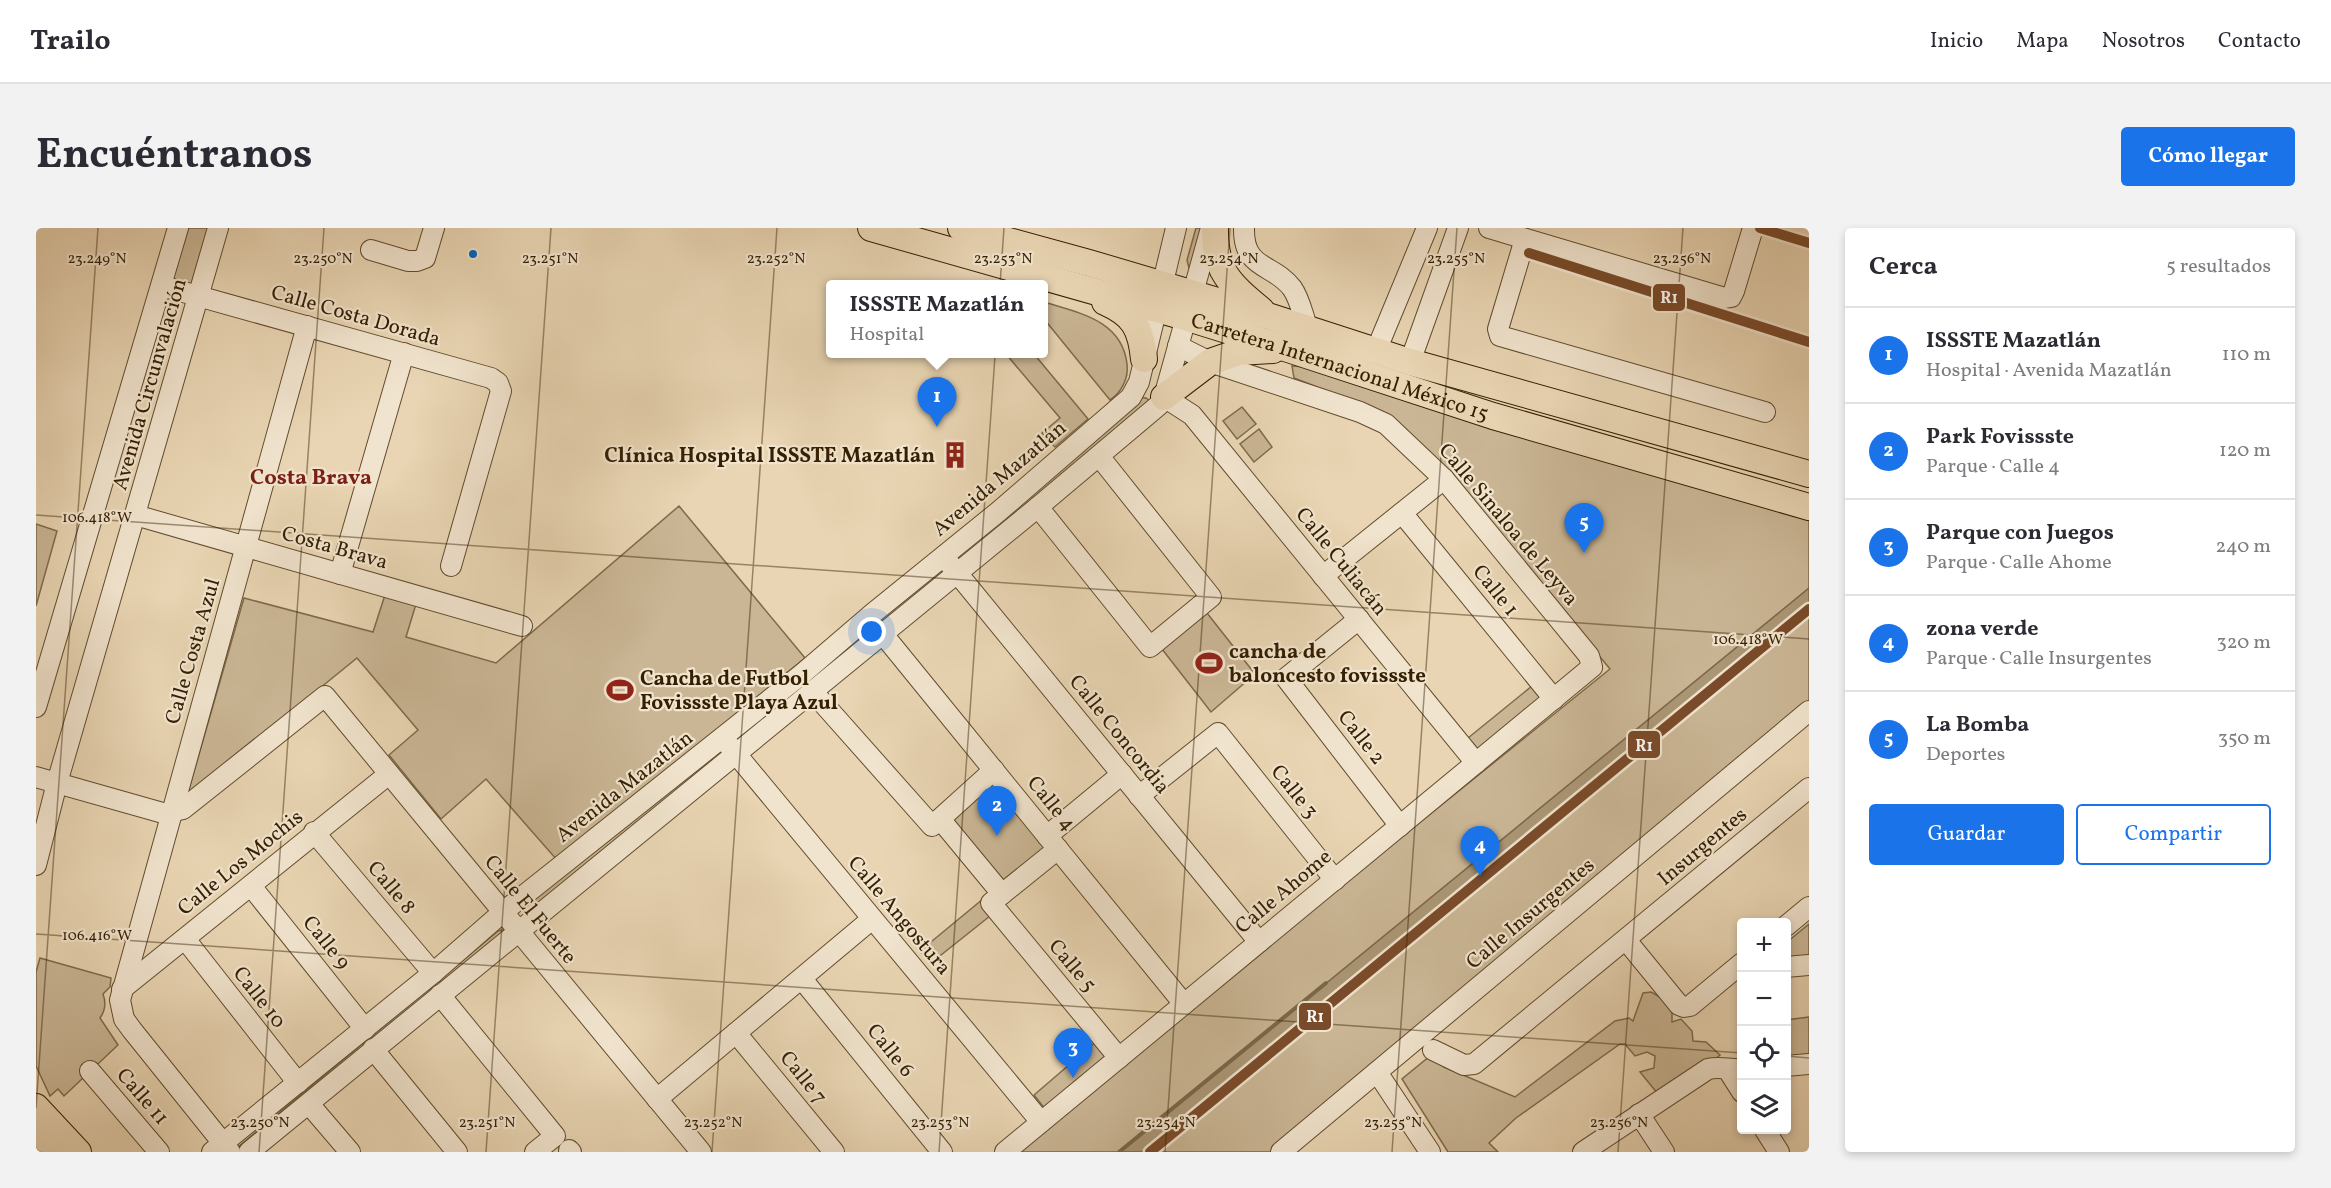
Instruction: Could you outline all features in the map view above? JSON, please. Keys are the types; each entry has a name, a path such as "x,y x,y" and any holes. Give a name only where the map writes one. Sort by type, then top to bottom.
{"main road":[{"name":"Carretera Internacional México 15","path":"871,228 1083,287 1159,297 1188,305 1268,316 1410,362 1809,474"},
{"name":"Carretera Internacional México 15","path":"961,228 1089,263 1159,297"},
{"path":"1213,228 1220,267 1231,285 1268,316"},
{"path":"1083,287 1097,299 1119,308 1129,316 1142,338 1144,359"},
{"name":"Carretera Internacional México 15","path":"1188,305 1288,349 1493,416 1809,507"},
{"path":"1164,397 1210,362 1239,352 1288,349"},
{"path":"36,1107 78,1152"},
{"path":"36,1136 51,1152"}],"street":[{"name":"Avenida Circunvalación","path":"36,707 178,228"},
{"name":"Avenida Circunvalación","path":"36,865 57,783 218,228"},
{"path":"371,250 417,261 425,258 434,228"},
{"name":"Avenida Mazatlán","path":"249,1152 519,932 943,556 1131,397 1139,382 1176,228"},
{"name":"Avenida Mazatlán","path":"222,1149 503,912 729,746 813,692 1159,405 1164,397 1188,305 1213,228"},
{"path":"1244,228 1244,241 1252,259 1290,286 1308,329"},
{"path":"1376,351 1427,228"},
{"path":"1410,362 1458,228"},
{"path":"1489,228 1725,298 1731,297 1734,291 1753,228"},
{"path":"1525,239 1498,329 1500,336 1765,412"},
{"name":"Calle Costa Dorada","path":"162,286 491,378 498,383 501,391 451,566"},
{"name":"Calle Costa Azul","path":"222,1149 124,1020 121,1010 122,988 307,326"},
{"name":"Calle Sinaloa de Leyva","path":"1178,346 1210,362 1374,417 1386,424 1444,479 1589,656 1592,667"},
{"path":"340,574 404,353"},
{"name":"Calle Culiacán","path":"1164,397 1192,415 1476,763"},
{"path":"1038,507 1150,648 1211,597 1099,456"},
{"path":"1323,576 1444,479"},
{"name":"Calle 1","path":"1402,513 1554,699"},
{"name":"Costa Brava","path":"135,515 522,626"},
{"name":"Calle Concordia","path":"943,556 1259,942"},
{"name":"Calle 2","path":"1359,620 1286,678 1400,826"},
{"name":"Calle 4","path":"882,633 1184,1004"},
{"name":"Calle Ahome","path":"1005,1152 1592,667"},
{"path":"813,692 936,822 994,770"},
{"name":"Calle El Fuerte","path":"170,815 174,811 183,809 325,696 701,1152"},
{"name":"Calle Insurgentes","path":"1281,1152 1303,1145 1377,1072 1809,711"},
{"name":"Calle 3","path":"1139,796 1218,733 1335,880"},
{"name":"Calle Angostura","path":"729,746 1041,1122"},
{"name":"Calle Los Mochis","path":"122,988 389,774"},
{"path":"997,898 1122,774"},
{"path":"36,777 170,815"},
{"name":"Insurgentes","path":"1433,1050 1464,1065 1474,1064 1809,788"},
{"name":"Calle 5","path":"936,822 1119,1058"},
{"name":"Calle 8","path":"314,832 432,974"},
{"name":"Calle 9","path":"251,886 365,1029"},
{"path":"1791,922 1809,907"},
{"path":"657,1099 872,919"},
{"name":"Calle 10","path":"185,939 298,1083"},
{"path":"1626,940 1684,1007 1690,1005 1737,970"},
{"path":"1791,967 1809,965"},
{"name":"Calle 6","path":"802,979 942,1152"},
{"path":"440,995 555,1136 535,1152"},
{"name":"Calle 7","path":"736,1033 834,1152"},
{"path":"373,1049 457,1152"},
{"path":"1791,1066 1809,1064"},
{"path":"1583,1152 1708,1069 1718,1067 1735,1070"},
{"name":"Calle 11","path":"90,1071 159,1152"},
{"path":"1377,1072 1430,1152"},
{"path":"309,1104 350,1152"},
{"path":"1639,1114 1664,1152"},
{"path":"1768,1134 1779,1152"}],"shaded area":[{"path":"185,228 213,228 198,288 171,280"},
{"path":"1196,228 1206,228 1194,264 1189,268 1187,260"},
{"path":"1048,303 1097,321 1117,337 1127,364 1127,375 1121,389 1110,400 1048,324"},
{"path":"1009,358 1037,358 1088,419 1055,447 1042,433 1060,418"},
{"path":"1292,366 1309,367 1809,514 1809,707 1274,1152 1011,1152 1610,669 1446,470 1389,415 1294,378"},
{"path":"1136,397 1146,398 1153,403 543,907 534,905 534,895"},
{"path":"1242,407 1256,424 1237,439 1223,421"},
{"path":"1259,429 1272,447 1254,462 1240,444"},
{"path":"679,506 805,658 557,860 486,779 441,819 389,755 418,730 357,658 187,796 244,598 373,632 385,595 416,604 406,637 496,663"},
{"path":"36,524 57,531 36,606"},
{"path":"1809,588 1809,604 1142,1152 1120,1152"},
{"path":"1207,613 1255,674 1211,712 1162,649"},
{"path":"1532,686 1545,702 1482,754 1468,738"},
{"path":"991,779 1051,852 1004,894 943,819"},
{"path":"983,899 995,912 931,963 920,951"},
{"path":"1809,924 1809,956 1791,958 1791,939"},
{"path":"507,929 243,1152 232,1152 498,931"},
{"path":"40,958 111,978 110,987 103,994 104,1006 100,1018 118,1045 64,1096 58,1089 50,1096 36,1066 36,972"},
{"path":"1651,992 1672,1004 1672,1022 1681,1019 1692,1031 1693,1041 1706,1042 1720,1055 1710,1064 1658,1094 1640,1072 1654,1068 1655,1056 1647,1052 1635,1056 1625,1044 1620,1044 1516,1118 1489,1143 1498,1152 1448,1152 1402,1079 1430,1056 1444,1067 1515,1097 1615,1021 1629,1018 1633,1021 1643,993"},
{"path":"1809,1017 1809,1059 1791,1061 1791,1019"},
{"path":"1098,1040 1114,1060 1049,1114 1034,1095"}],"waterway":[{"path":"1119,1152 1326,983"}],"transit line":[{"name":"R1","path":"1760,228 1809,243"},
{"name":"R1","path":"1529,253 1809,342"},
{"name":"R1","path":"1150,1152 1809,609"}],"place":[{"name":"ISSSTE Mazatlán","path":"937,427"},
{"name":"Clínica Hospital ISSSTE Mazatlán","path":"955,455"},
{"name":"La Bomba","path":"1584,553"},
{"name":"cancha de baloncesto fovissste","path":"1209,663"},
{"name":"Cancha de Futbol Fovissste Playa Azul","path":"620,690"},
{"name":"Park Fovissste","path":"997,836"},
{"name":"zona verde","path":"1480,876"},
{"name":"Parque con Juegos","path":"1073,1078"}],"district":[{"name":"Costa Brava","path":"311,476"}]}
